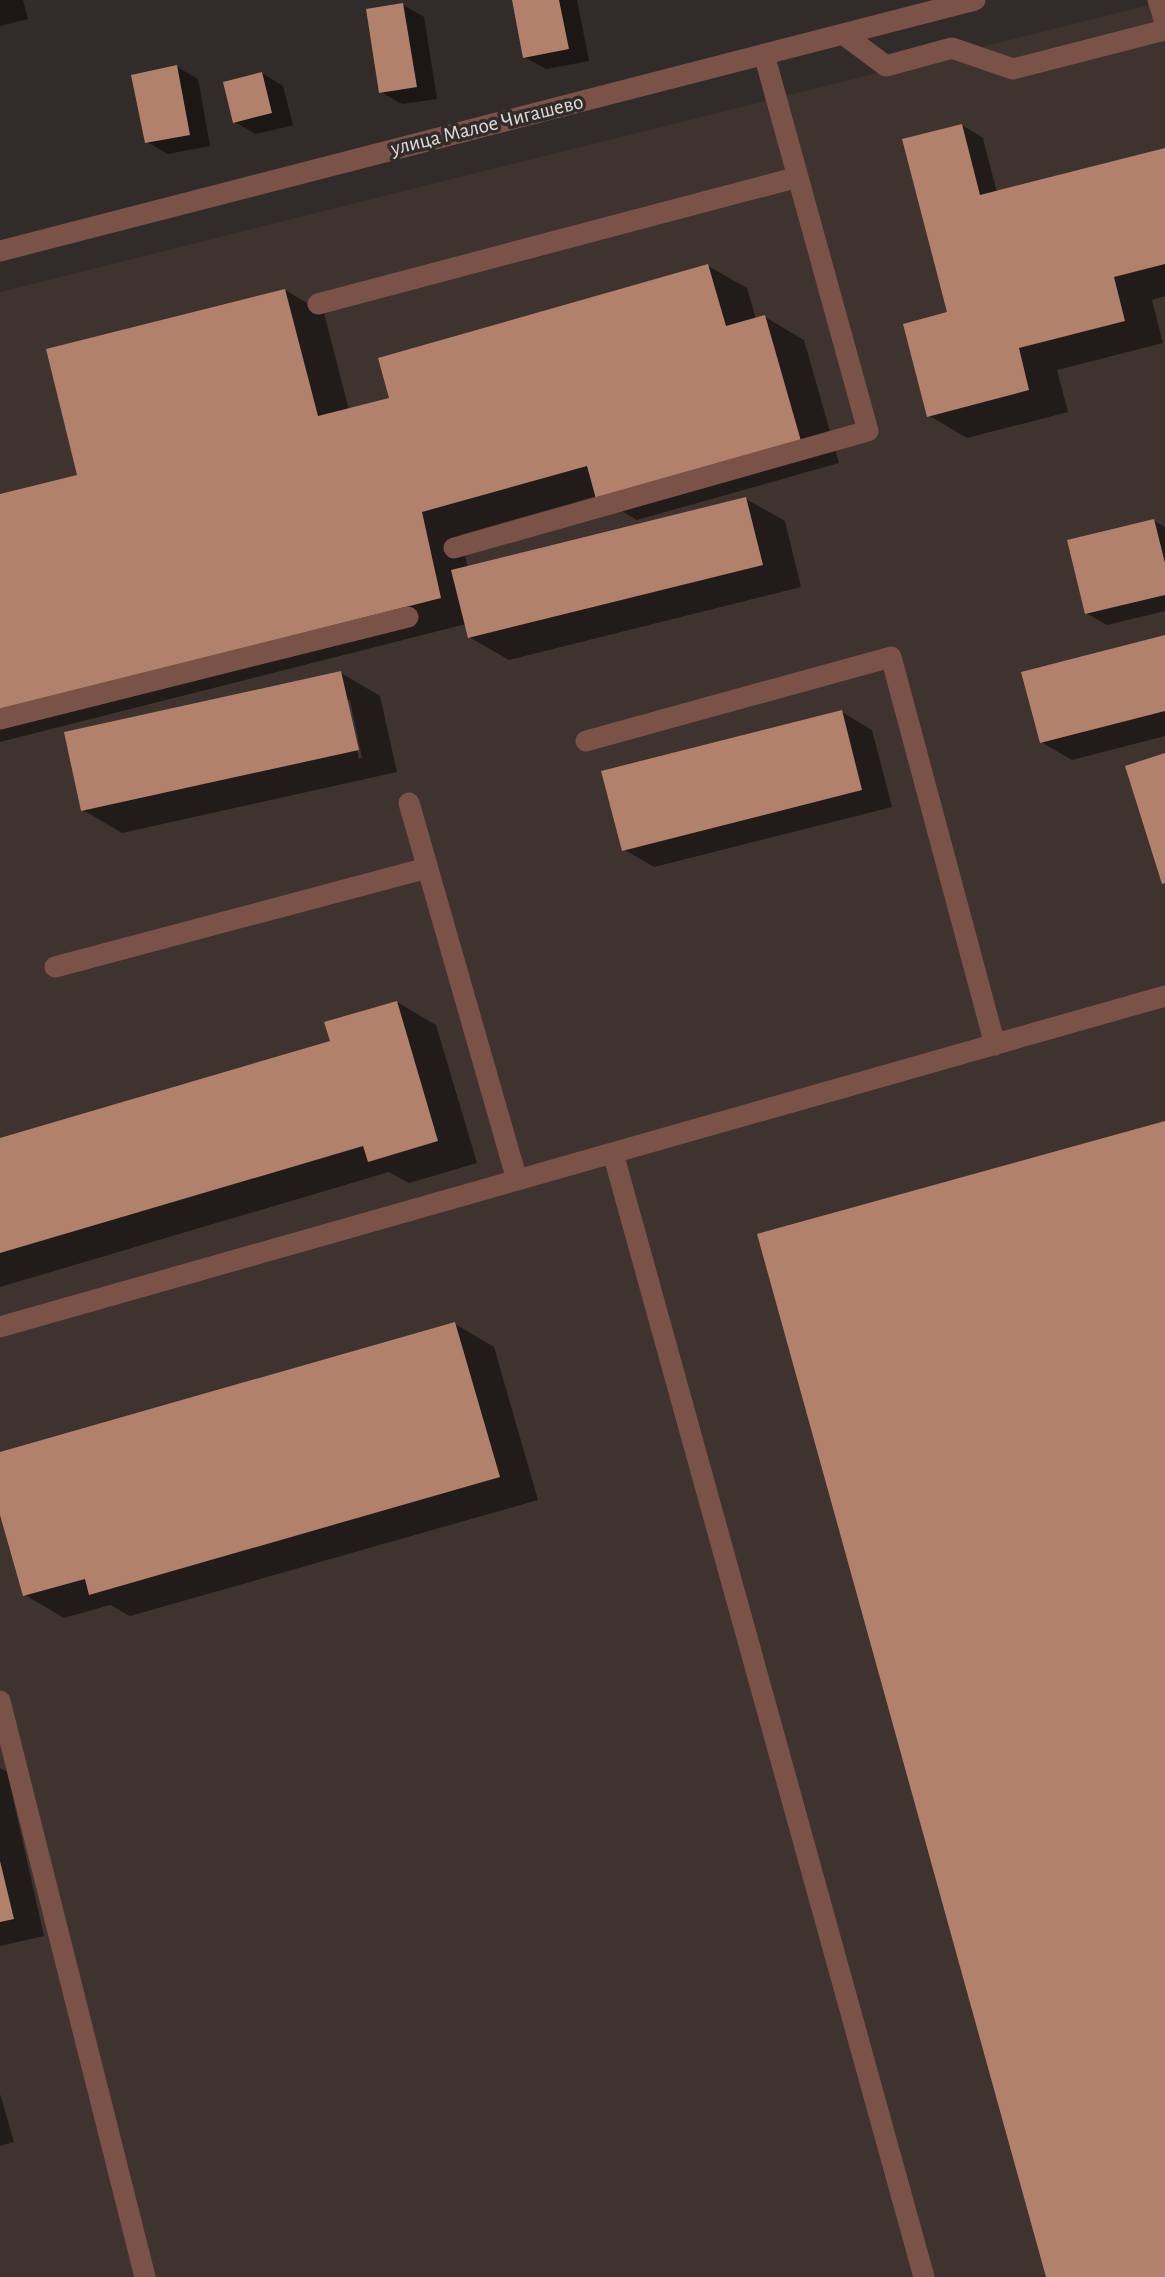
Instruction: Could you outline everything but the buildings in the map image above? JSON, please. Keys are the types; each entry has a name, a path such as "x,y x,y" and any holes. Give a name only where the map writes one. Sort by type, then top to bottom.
{"street":[{"name":"улица Малое Чигашево","path":"0,251 843,34 899,9 975,0"},
{"path":"1158,0 1165,22"},
{"path":"843,34 886,66 952,48 1013,69 1165,30"},
{"path":"454,548 868,431 764,54"},
{"path":"318,304 798,177"},
{"path":"0,719 408,617"},
{"path":"586,741 891,657 995,1045"},
{"path":"409,803 517,1180"},
{"path":"55,967 427,868"},
{"path":"0,1326 1165,996"},
{"path":"613,1153 924,2277"},
{"path":"0,1701 145,2277"}],"shaded area":[{"path":"1165,1 1165,2277 0,2277 0,292"}]}
